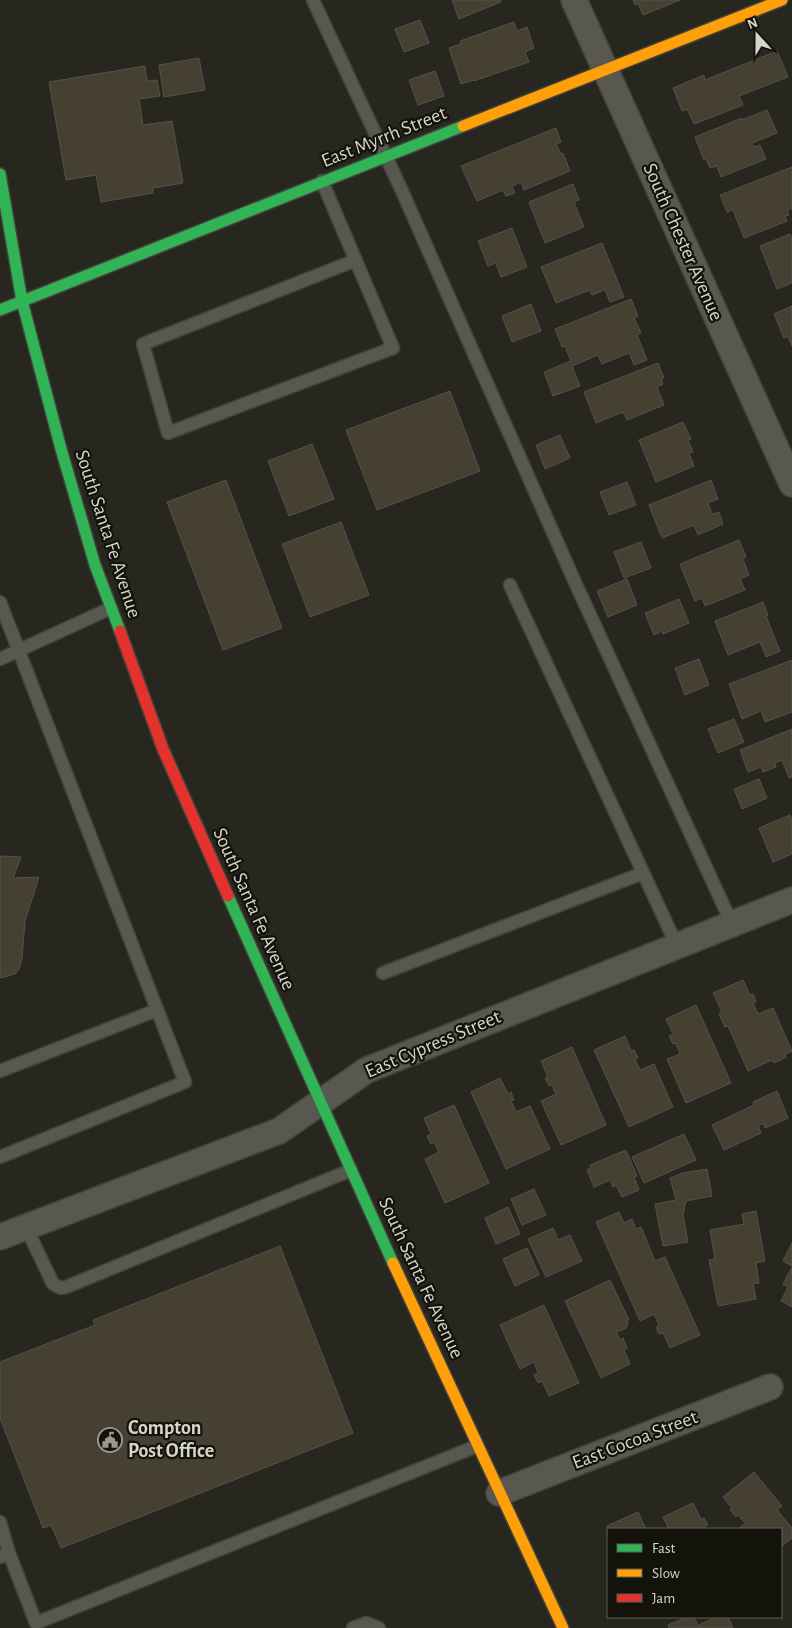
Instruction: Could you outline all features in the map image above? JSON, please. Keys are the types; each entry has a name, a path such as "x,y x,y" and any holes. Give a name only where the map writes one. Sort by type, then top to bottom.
{"main road":[{"name":"East Myrrh Street","path":"0,310 782,0"},
{"name":"South Santa Fe Avenue","path":"0,174 22,301 61,449 92,556 163,749 320,1102 477,1446 563,1628"}],"street":[{"name":"South Chester Avenue","path":"574,0 792,484"},
{"name":"East Cypress Street","path":"0,1237 279,1131 367,1070 792,900"},
{"name":"East Cocoa Street","path":"499,1493 770,1387"}],"lane":[{"path":"313,0 386,156 574,580 732,924"},
{"path":"322,181 356,260 393,348 168,433 143,344 356,260"},
{"path":"510,585 677,946"},
{"path":"0,602 185,1082 0,1156"},
{"path":"0,659 111,608"},
{"path":"384,973 643,874"},
{"path":"0,1071 157,1010"},
{"path":"26,1227 52,1284 61,1288 351,1170"},
{"path":"0,1522 5,1555 36,1624 477,1446"},
{"path":"352,1628 366,1623 379,1628"}],"building":[{"path":"452,0 500,0 501,2 459,19"},
{"path":"633,0 680,0 643,15 638,3 635,5"},
{"path":"420,20 429,43 404,52 395,29"},
{"path":"514,22 517,31 527,27 534,48 525,52 529,62 461,84 449,48 461,44 460,41"},
{"path":"777,51 788,77 739,96 743,105 694,124 687,109 682,111 673,88 704,75 705,80"},
{"path":"199,58 205,90 164,97 159,65"},
{"path":"145,66 147,81 157,80 160,96 139,99 143,125 172,121 183,183 153,188 153,193 101,202 96,175 66,180 49,82"},
{"path":"435,71 444,96 418,105 409,80"},
{"path":"767,110 777,133 752,143 754,147 760,145 766,159 721,177 717,166 710,168 706,159 704,160 695,137"},
{"path":"556,128 561,142 556,144 561,154 563,153 570,171 524,190 521,182 512,186 515,193 506,196 503,190 477,201 461,166"},
{"path":"792,167 792,208 787,211 789,215 785,216 787,221 744,238 733,210 727,212 720,195"},
{"path":"573,184 579,200 574,202 584,227 545,243 529,202"},
{"path":"512,228 527,267 501,277 496,263 488,266 478,241"},
{"path":"790,234 792,238 792,283 777,289 760,246"},
{"path":"602,243 624,297 610,302 605,290 592,295 590,290 556,303 541,267"},
{"path":"631,299 638,316 634,318 641,333 637,335 647,360 634,365 629,353 602,364 598,355 572,366 580,386 553,396 544,372 571,361 565,346 562,347 555,329"},
{"path":"531,304 541,331 512,342 502,316"},
{"path":"792,306 792,346 788,336 784,338 774,314"},
{"path":"658,363 664,378 661,379 663,384 657,387 664,405 627,420 623,412 596,423 584,392"},
{"path":"450,391 480,471 377,510 346,430"},
{"path":"683,422 691,439 688,440 693,452 689,453 694,466 656,482 639,440"},
{"path":"560,435 570,458 545,469 536,445"},
{"path":"312,444 334,499 289,516 268,461"},
{"path":"226,480 282,628 223,650 167,502"},
{"path":"711,480 718,499 708,503 712,514 719,512 723,524 698,535 694,525 662,538 649,505"},
{"path":"627,482 636,505 609,515 600,492"},
{"path":"341,522 369,595 310,617 282,544"},
{"path":"739,540 746,557 743,559 749,575 740,579 745,590 705,606 702,598 695,601 680,564"},
{"path":"641,542 651,568 624,578 614,552"},
{"path":"627,579 637,605 608,617 597,591"},
{"path":"679,599 689,623 663,634 662,631 654,635 645,613"},
{"path":"763,602 768,615 766,616 780,651 766,657 760,642 728,655 715,621"},
{"path":"699,659 709,685 685,695 675,668"},
{"path":"792,660 792,712 765,722 761,711 742,719 729,684"},
{"path":"734,719 744,742 718,753 708,729"},
{"path":"792,729 792,777 789,778 782,760 775,763 776,767 763,772 761,767 748,772 740,750"},
{"path":"759,779 767,798 742,809 734,789"},
{"path":"790,815 792,820 792,854 773,862 759,828"},
{"path":"0,856 21,857 13,878 39,877 25,921 22,959 19,969 15,974 0,978"},
{"path":"743,980 750,995 753,994 756,1002 753,1003 758,1014 773,1008 792,1051 785,1054 786,1057 774,1063 772,1060 748,1071 728,1026 725,1027 719,1014 722,1012 713,993"},
{"path":"696,1005 731,1083 686,1103 667,1059 680,1054 676,1043 673,1044 669,1036 673,1034 666,1019"},
{"path":"625,1036 631,1051 634,1050 638,1058 635,1059 640,1070 654,1064 673,1107 629,1127 594,1050"},
{"path":"572,1047 606,1125 561,1145 541,1101 556,1094 552,1085 549,1086 545,1078 548,1077 541,1061"},
{"path":"500,1078 508,1094 511,1092 514,1100 511,1101 516,1112 530,1106 550,1149 506,1169 471,1092"},
{"path":"777,1091 788,1118 765,1128 763,1123 758,1126 761,1133 724,1150 712,1125 754,1105 753,1102"},
{"path":"454,1105 489,1183 445,1203 425,1159 439,1152 434,1142 431,1144 427,1136 431,1134 424,1118"},
{"path":"684,1134 696,1160 644,1183 632,1157"},
{"path":"626,1150 637,1176 634,1177 639,1190 622,1197 616,1185 613,1187 610,1180 594,1187 587,1170 591,1168 590,1165"},
{"path":"707,1169 712,1196 686,1201 683,1215 688,1242 663,1246 655,1204 676,1200 670,1178 683,1173"},
{"path":"534,1189 546,1215 522,1225 511,1199"},
{"path":"508,1207 520,1234 496,1244 485,1218"},
{"path":"756,1211 765,1261 756,1263 759,1283 753,1284 756,1299 718,1306 709,1260 715,1259 710,1230 744,1224 742,1214"},
{"path":"619,1212 624,1223 632,1219 636,1229 641,1227 655,1261 665,1257 700,1335 670,1348 663,1333 659,1334 656,1327 659,1325 654,1314 640,1321 596,1222"},
{"path":"553,1228 558,1240 570,1235 582,1261 546,1277 528,1239"},
{"path":"792,1243 792,1266 783,1261"},
{"path":"280,1246 353,1433 61,1548 51,1525 43,1528 0,1418 0,1362 95,1325 93,1320"},
{"path":"527,1248 539,1275 515,1286 503,1259"},
{"path":"792,1267 792,1307 781,1301 788,1287 783,1284"},
{"path":"610,1280 629,1320 627,1320 628,1325 626,1328 616,1331 620,1340 623,1338 627,1348 624,1350 630,1364 601,1378 565,1301"},
{"path":"544,1305 579,1383 549,1396 542,1381 538,1383 534,1375 538,1373 534,1362 520,1369 500,1325"},
{"path":"754,1472 782,1506 777,1510 792,1528 792,1538 782,1546 782,1528 739,1528 745,1523 730,1510 732,1508 723,1497"},
{"path":"693,1503 701,1519 704,1518 708,1525 705,1528 668,1528 663,1517"},
{"path":"638,1512 646,1528 608,1528 607,1526"},
{"path":"686,1618 694,1618 699,1628 669,1628 668,1625"},
{"path":"714,1618 728,1618 733,1628 700,1628 699,1625"}],"traffic: fast":[{"path":"0,310 463,126"},
{"path":"0,174 22,301 61,449 95,565 120,631"},
{"path":"228,896 393,1263"}],"traffic: slow":[{"path":"463,126 782,0"},
{"path":"393,1263 563,1628"}],"traffic: jam":[{"path":"120,631 163,749 228,896"}],"place":[{"name":"Compton Post Office","path":"110,1440"}]}
